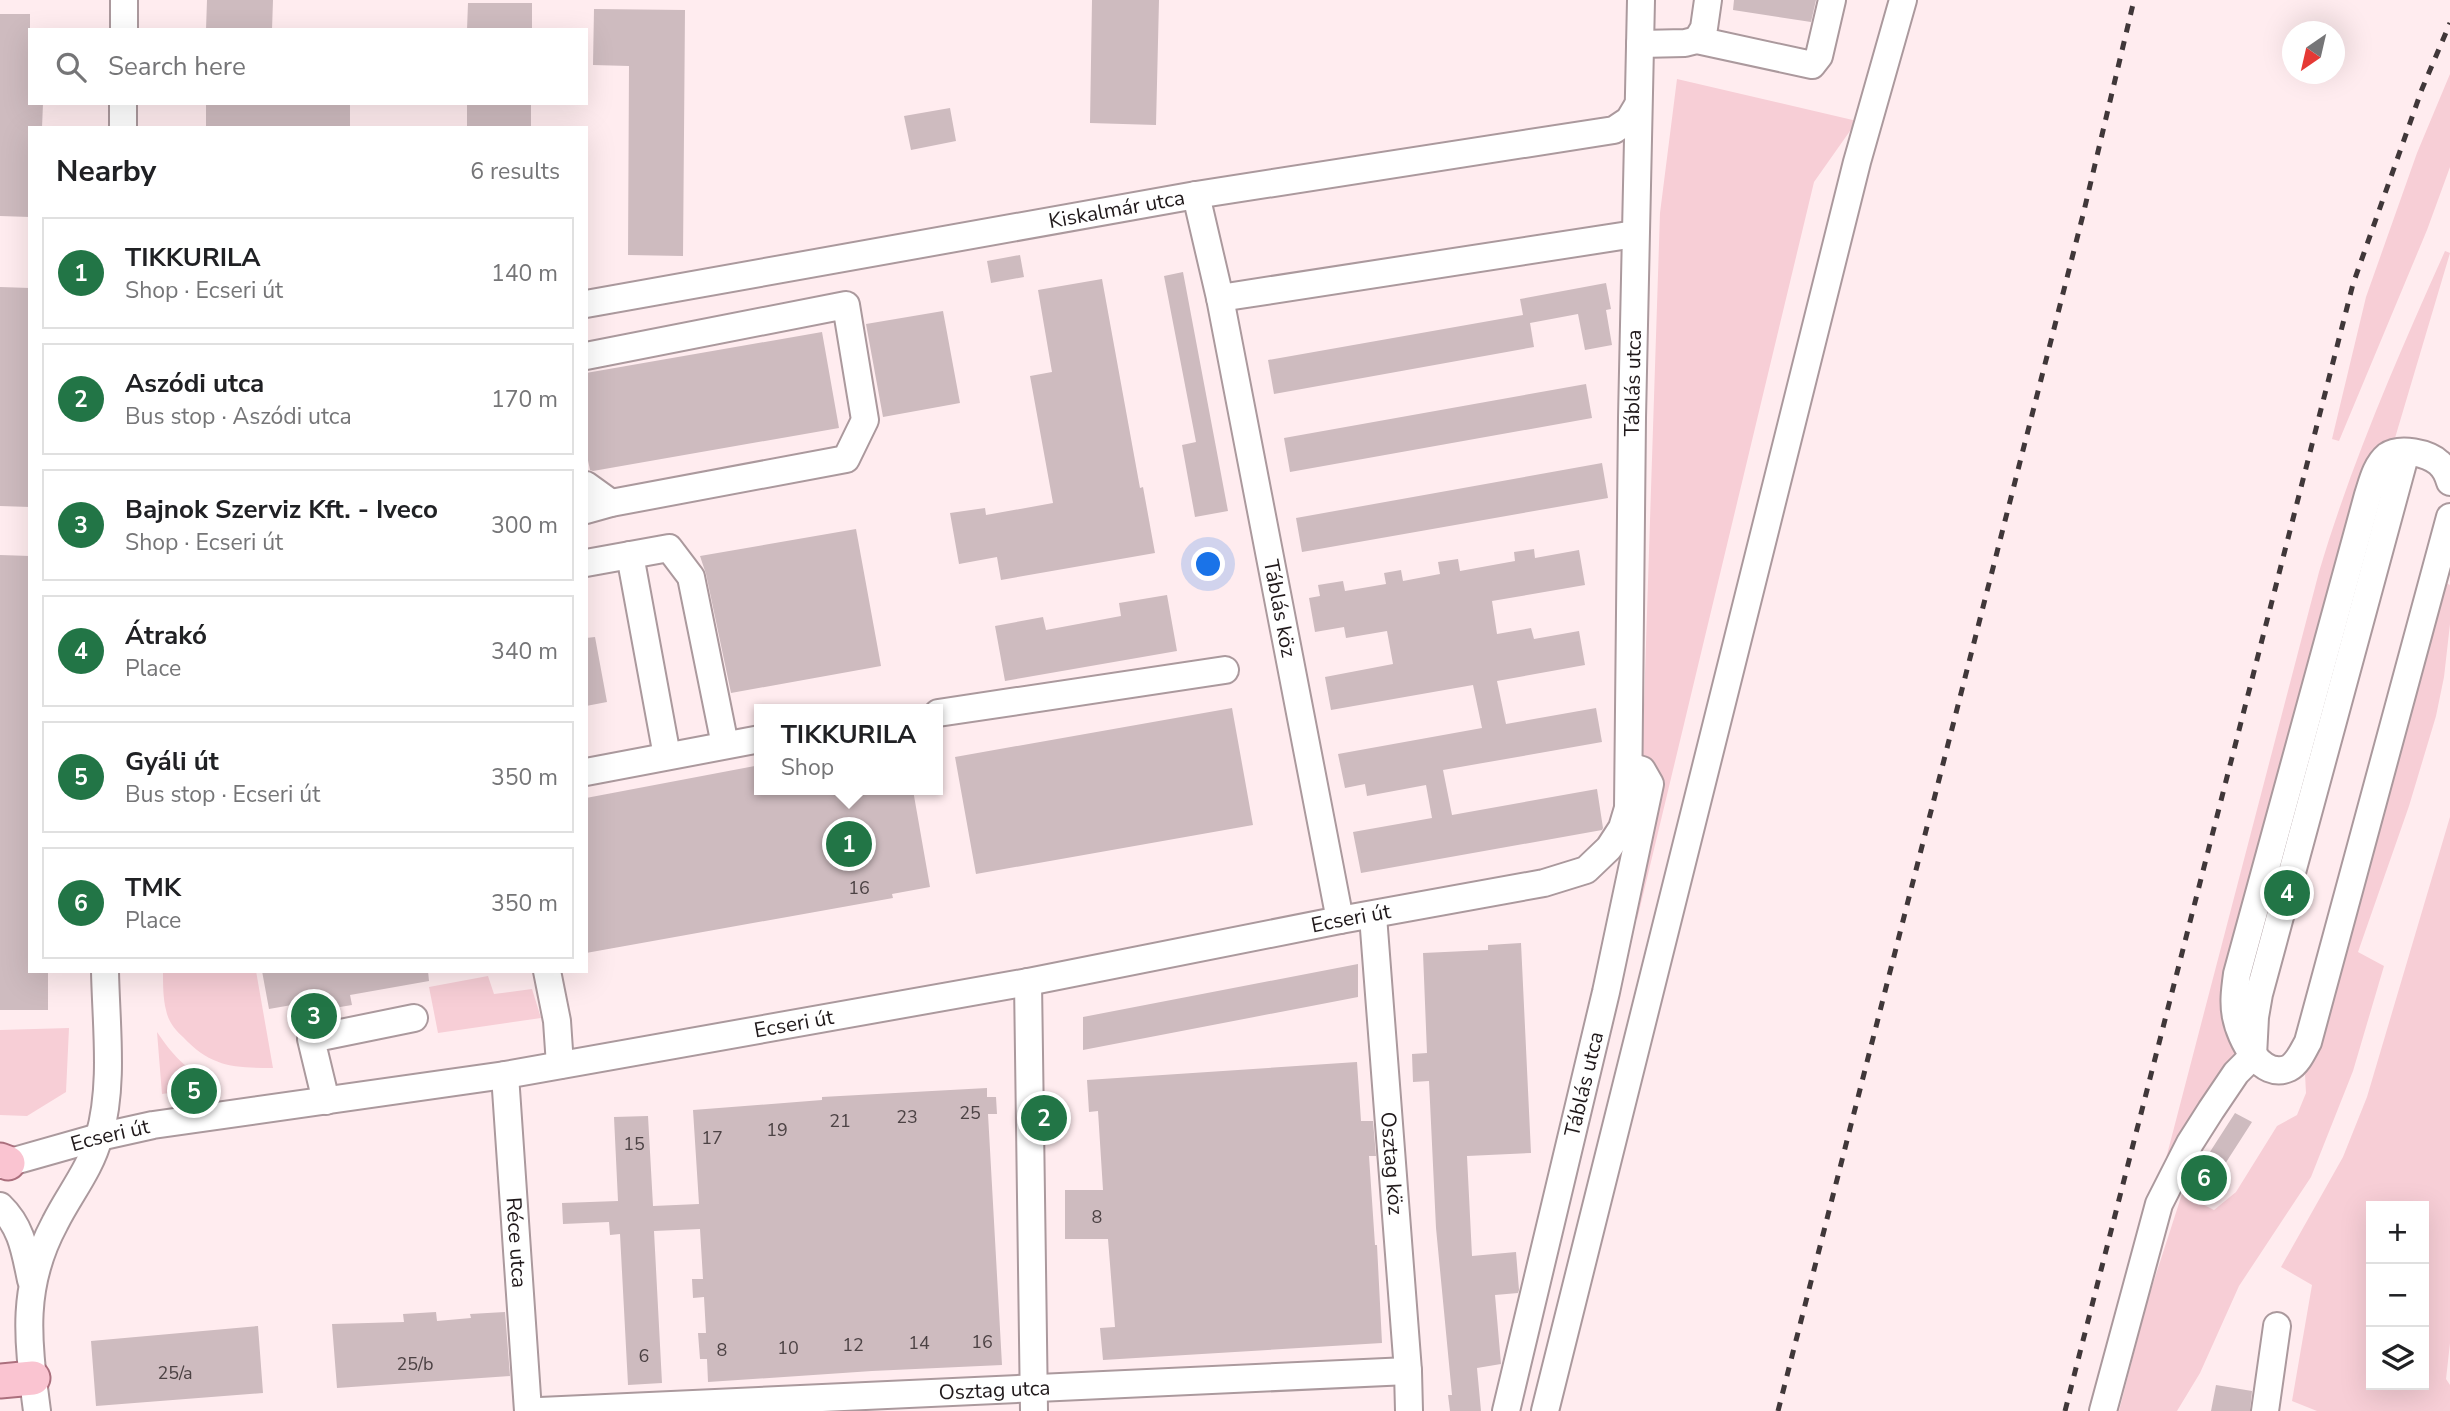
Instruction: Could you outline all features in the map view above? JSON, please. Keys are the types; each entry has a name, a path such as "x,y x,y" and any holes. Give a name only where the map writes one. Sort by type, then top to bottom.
{"main road":[{"path":"0,1381 33,1378"}],"street":[{"path":"124,0 124,28"},
{"name":"Táblás utca","path":"1586,870 1609,848 1622,828 1628,808 1635,234 1641,0"},
{"path":"1697,40 1704,28 1708,0"},
{"path":"1640,44 1697,40 1812,65 1819,56 1832,0"},
{"path":"1545,1411 1857,162 1903,0"},
{"path":"123,105 123,126"},
{"name":"Kiskalmár utca","path":"588,304 1196,195 1614,130 1629,120 1638,105"},
{"name":"Táblás köz","path":"1196,195 1220,298 1340,920"},
{"path":"1220,298 1635,234"},
{"path":"588,356 846,305 865,420 846,459 599,506 588,488"},
{"path":"2450,482 2448,474 2438,462 2406,452 2395,452 2386,457 2378,467 2368,495 2236,974 2236,1020 2244,1042 2253,1056 2264,1065 2276,1069 2288,1068 2299,1059 2308,1042 2450,517"},
{"path":"588,563 668,548 691,577 725,745"},
{"path":"630,555 667,756"},
{"path":"943,712 1225,670"},
{"path":"588,772 754,740"},
{"name":"Táblás utca","path":"1506,1411 1606,992 1650,784 1642,770 1629,766"},
{"name":"Ecseri út","path":"3,1163 153,1125 505,1075 1028,982 1340,920 1544,883 1586,870"},
{"name":"Osztag köz","path":"1373,916 1409,1411"},
{"path":"37,1411 29,1314 32,1282 54,1223 86,1174 99,1137 107,1074 105,973"},
{"path":"547,973 557,1021 560,1065"},
{"path":"1028,982 1034,1399"},
{"path":"326,1101 311,1039 414,1018"},
{"path":"2103,1411 2159,1204 2190,1143 2236,1073 2253,1056"},
{"name":"Réce utca","path":"505,1075 528,1411"},
{"path":"0,1206 20,1233 32,1282"},
{"path":"2265,1411 2277,1326"},
{"name":"Osztag utca","path":"540,1411 1034,1399 1408,1371"}],"shaded area":[{"path":"2450,74 2450,167 2427,230 2339,441 2332,439 2366,297 2417,153"},
{"path":"1677,79 1857,121 1814,182 1637,920 1660,213"},
{"path":"2445,251 2450,253 2395,438 2383,445 2325,631 2235,1040 2234,1058 2163,1170 2319,572 2361,449"},
{"path":"2446,583 2450,585 2450,624 2436,716 2409,806 2358,952 2384,966 2353,1071 2311,1177 2239,1286 2200,1373 2177,1411 2119,1411 2147,1302 2182,1194 2214,1210 2236,1192 2277,1126 2297,1115 2306,1093 2305,1074 2343,959"},
{"path":"2450,817 2450,1343 2446,1379 2450,1385 2450,1411 2317,1411 2292,1401 2312,1285 2281,1267 2343,1157 2367,1097"},
{"path":"163,973 256,973 273,1068 224,1064 203,1054 172,1025 164,1001"},
{"path":"488,976 494,994 532,989 541,1018 438,1033 429,987"},
{"path":"69,1028 66,1092 27,1116 0,1115 0,1030"},
{"path":"157,1032 184,1064 220,1086 162,1094"}],"building":[{"path":"207,0 273,0 272,28 206,28"},
{"path":"1092,0 1159,0 1156,125 1090,123"},
{"path":"1734,0 1816,0 1811,22 1733,10"},
{"path":"468,3 532,3 532,28 467,28"},
{"path":"594,9 685,10 683,256 628,255 629,66 593,65"},
{"path":"0,14 30,14 28,105 43,105 42,126 28,126 28,217 0,216"},
{"path":"206,105 350,105 350,126 206,126"},
{"path":"467,105 531,105 531,126 467,126"},
{"path":"950,108 956,141 911,150 904,116"},
{"path":"1020,255 1024,277 991,283 987,261"},
{"path":"1183,272 1228,511 1195,517 1182,445 1196,442 1164,276"},
{"path":"1102,279 1140,488 1143,487 1155,553 1001,580 997,557 959,564 950,513 985,508 986,515 1053,503 1030,376 1052,372 1038,290"},
{"path":"1606,283 1611,309 1606,310 1612,345 1585,350 1578,314 1530,323 1534,347 1274,394 1268,360 1523,315 1520,299"},
{"path":"0,287 28,288 28,507 0,506"},
{"path":"943,311 960,403 883,417 866,324"},
{"path":"822,332 839,428 593,471 590,470 588,460 588,373"},
{"path":"1586,384 1592,418 1290,472 1284,438"},
{"path":"1602,463 1608,498 1302,552 1296,518"},
{"path":"856,529 881,666 731,693 700,556"},
{"path":"1534,549 1535,558 1579,550 1585,585 1492,601 1497,634 1531,628 1534,639 1579,631 1585,665 1497,681 1506,724 1596,708 1602,742 1443,770 1452,815 1597,789 1602,830 1361,873 1353,832 1432,818 1426,785 1367,796 1365,784 1345,788 1338,754 1482,728 1473,685 1331,710 1325,677 1393,664 1387,631 1346,638 1344,627 1315,632 1309,598 1320,596 1318,585 1343,581 1345,591 1386,584 1384,573 1401,570 1403,581 1440,574 1438,562 1458,559 1460,571 1515,561 1514,552"},
{"path":"0,555 28,556 28,973 48,973 48,1010 0,1010"},
{"path":"1167,595 1177,651 1005,681 995,626 1043,617 1046,630 1121,616 1119,603"},
{"path":"595,637 607,702 588,706 588,638"},
{"path":"1232,708 1253,825 976,874 955,757"},
{"path":"754,766 754,795 914,795 930,887 892,894 893,898 588,953 588,798"},
{"path":"1521,943 1531,1153 1467,1156 1472,1256 1516,1252 1519,1290 1518,1293 1495,1295 1501,1364 1477,1368 1481,1411 1450,1411 1448,1395 1452,1395 1436,1228 1429,1081 1413,1082 1412,1054 1427,1053 1423,953 1488,950 1488,945"},
{"path":"1358,964 1358,997 1083,1050 1083,1017"},
{"path":"262,973 428,973 429,981 350,995 352,1005 322,1010 320,1000 269,1009"},
{"path":"1357,1062 1361,1121 1373,1121 1376,1156 1369,1156 1382,1343 1103,1360 1100,1328 1115,1327 1108,1239 1065,1239 1065,1190 1103,1190 1098,1111 1089,1112 1087,1080"},
{"path":"987,1088 987,1097 996,1097 997,1114 988,1114 1002,1365 708,1382 707,1359 700,1359 698,1333 706,1333 704,1297 693,1298 692,1279 703,1279 700,1229 654,1231 662,1383 628,1385 620,1234 610,1235 609,1222 563,1224 562,1203 618,1201 614,1117 648,1116 653,1206 699,1204 693,1110 822,1100 822,1097"},
{"path":"2235,1113 2252,1122 2205,1195 2188,1186"},
{"path":"436,1312 437,1321 471,1318 470,1314 505,1312 510,1376 337,1388 332,1324 404,1322 403,1314"},
{"path":"258,1326 263,1393 96,1406 91,1341"},
{"path":"2216,1385 2252,1391 2250,1411 2211,1411"}],"railway":[{"path":"1778,1411 2083,215 2134,0"},
{"path":"2065,1411 2353,284 2422,89 2450,23"}],"place":[{"name":"TIKKURILA","path":"849,844"},
{"name":"Átrakó","path":"2287,893"},
{"name":"Bajnok Szerviz Kft. - Iveco","path":"314,1016"},
{"name":"Gyáli út","path":"194,1091"},
{"name":"Aszódi utca","path":"1044,1118"},
{"name":"TMK","path":"2204,1178"}]}
